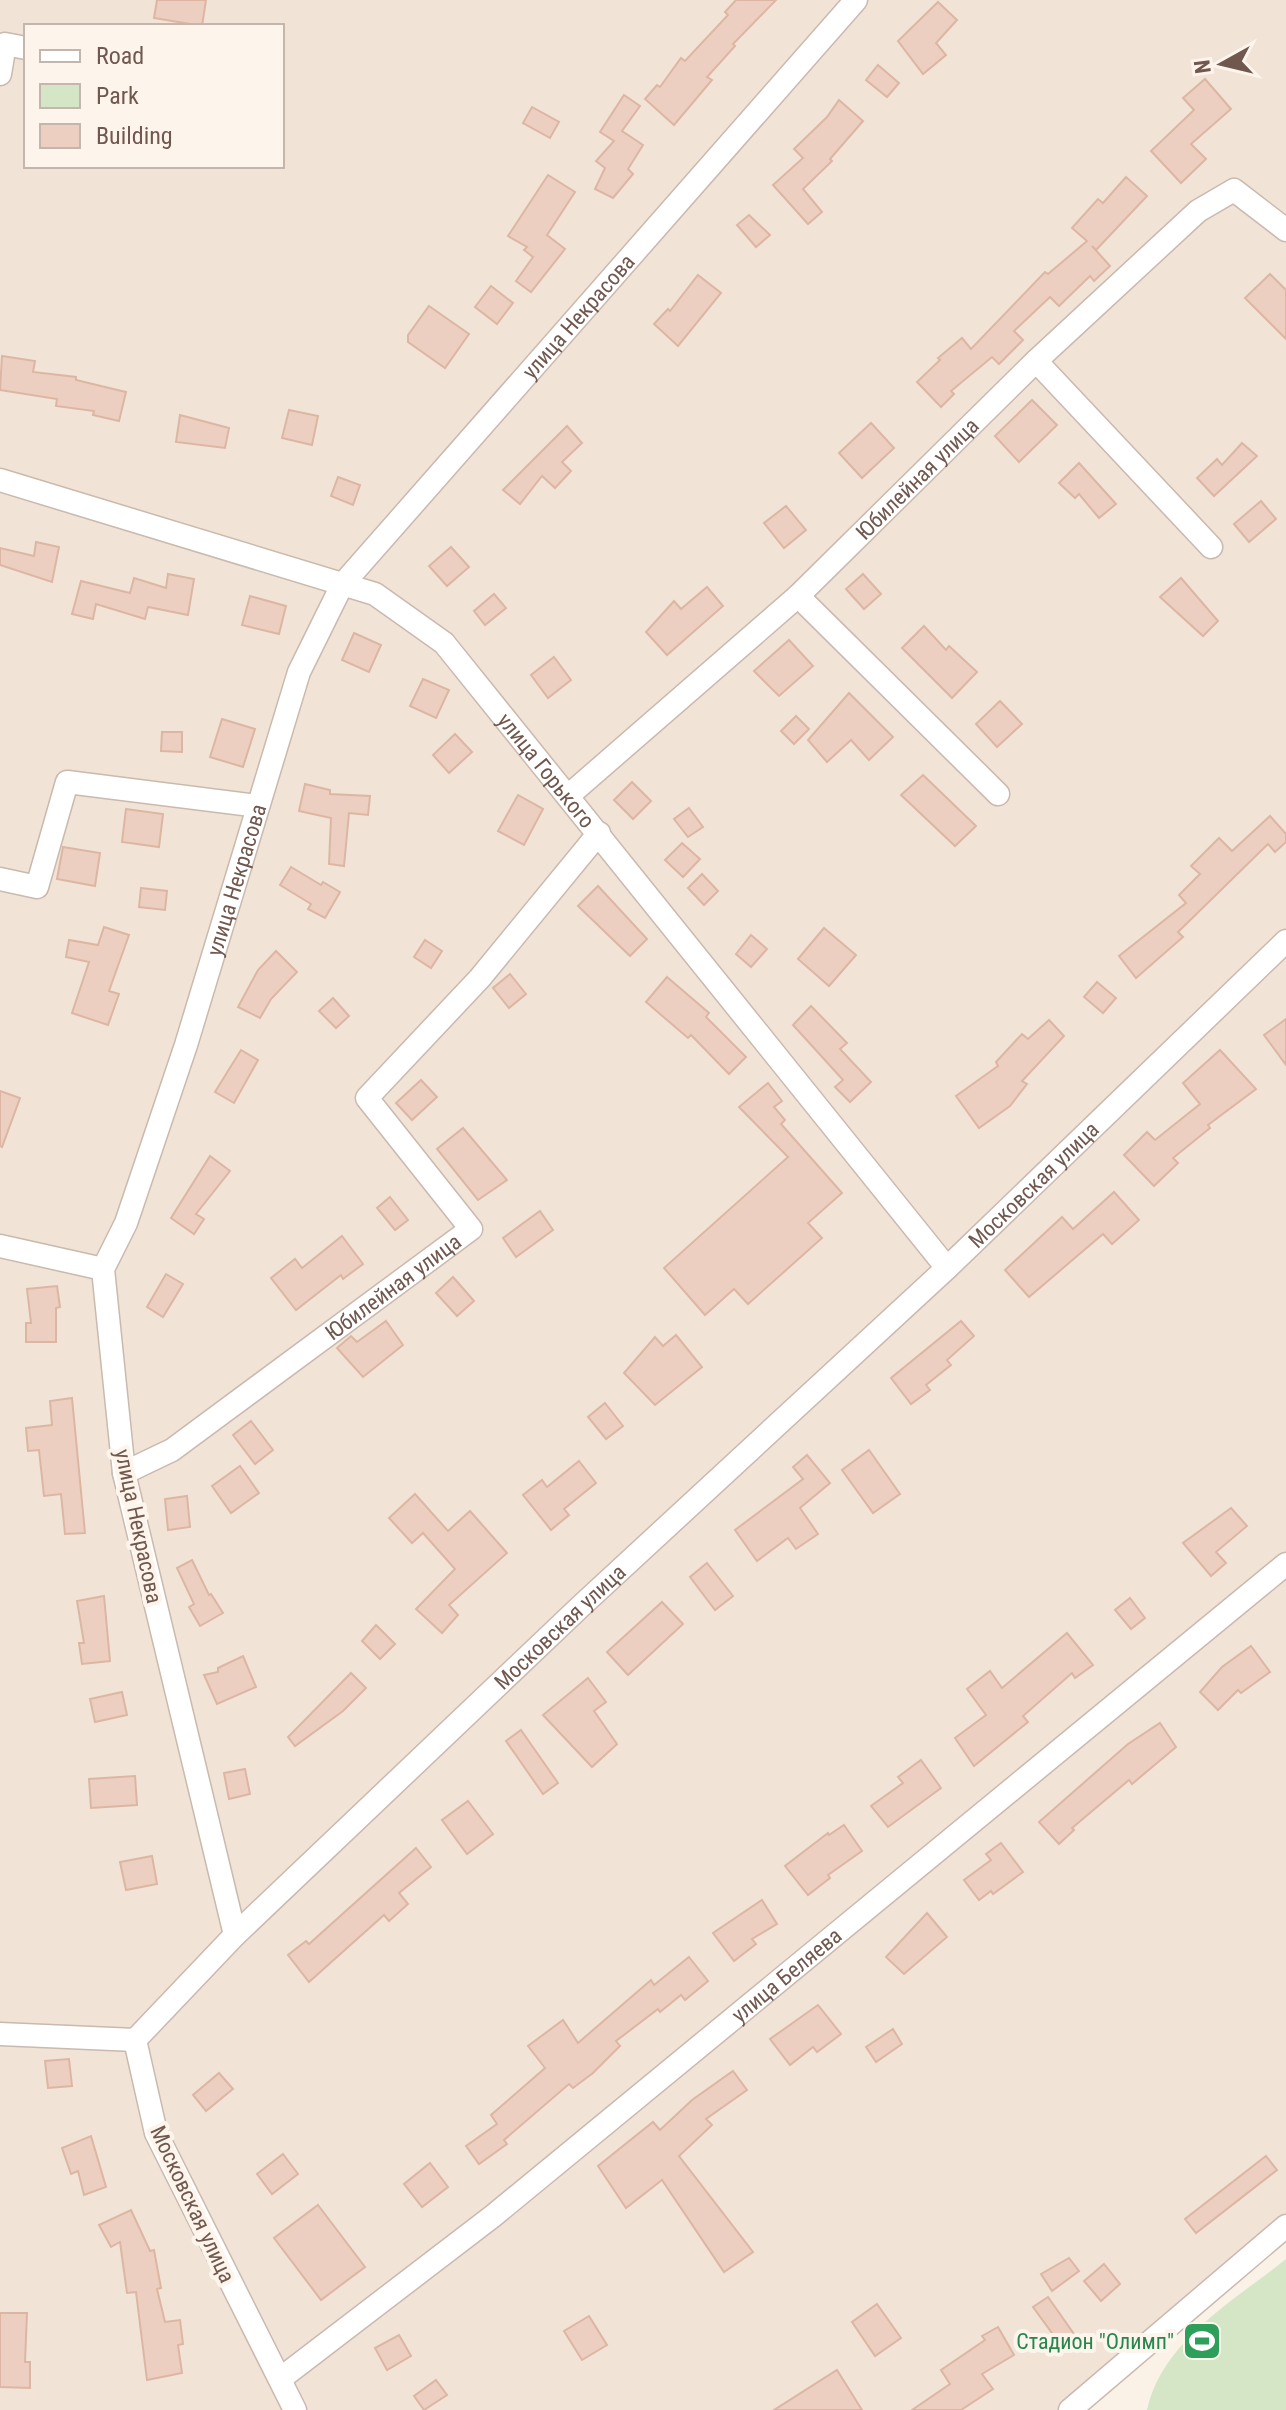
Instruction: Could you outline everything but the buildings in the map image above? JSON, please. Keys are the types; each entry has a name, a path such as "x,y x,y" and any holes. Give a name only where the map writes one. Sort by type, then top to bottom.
{"street":[{"name":"улица Некрасова","path":"235,1935 124,1473 103,1269 126,1223 186,1045 299,672 342,585 856,0"},
{"path":"0,74 5,44 24,48"},
{"name":"Юбилейная улица","path":"568,796 798,596 1036,361 1198,211 1234,190 1286,230"},
{"path":"1036,361 1211,547"},
{"name":"улица Горького","path":"0,480 375,594 444,643 947,1268"},
{"path":"798,596 998,794"},
{"path":"0,879 37,887 67,782 258,806"},
{"name":"Юбилейная улица","path":"124,1473 172,1450 471,1229 367,1098 480,978 599,833"},
{"name":"Московская улица","path":"295,2410 217,2261 156,2133 135,2040 235,1935 581,1606 947,1268 1286,941"},
{"path":"0,1246 103,1269"},
{"name":"улица Беляева","path":"280,2379 505,2206 1286,1564"},
{"path":"0,2034 135,2040"},
{"path":"1070,2410 1286,2226"}],"shaded area":[{"path":"0,0 1286,0 1286,2226 1070,2410 0,2410"}],"green space":[{"path":"1286,2259 1286,2410 1147,2410 1155,2385 1184,2343 1203,2324"}],"place":[{"name":"Стадион \"Олимп\"","path":"1202,2341"}]}
